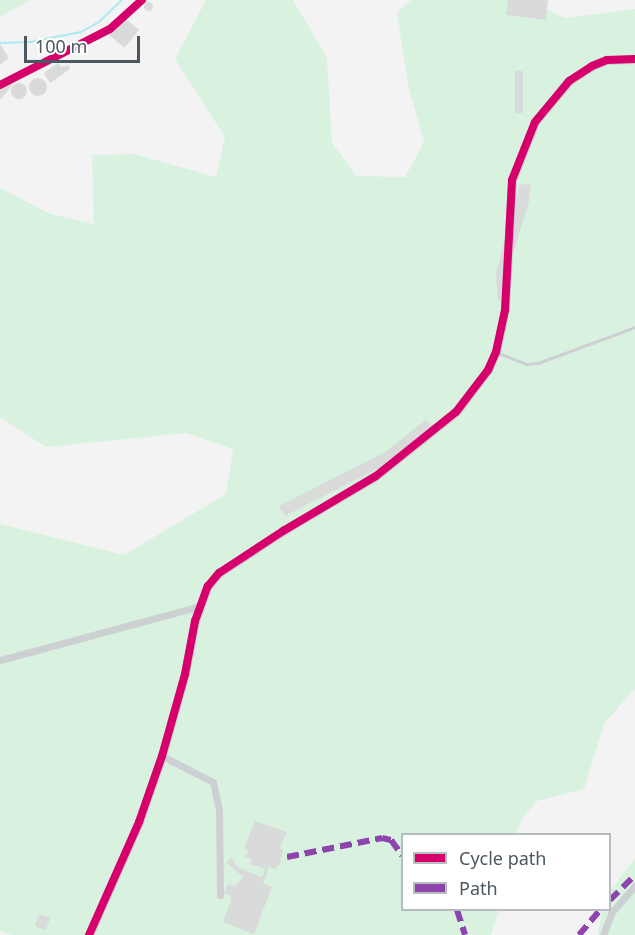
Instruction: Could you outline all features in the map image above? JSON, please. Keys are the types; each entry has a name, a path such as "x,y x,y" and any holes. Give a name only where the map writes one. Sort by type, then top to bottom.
{"street":[{"path":"0,85 110,29 142,0"},
{"path":"89,935 139,822 162,756 200,606 208,586 219,573 376,476 435,431 463,403 488,370 496,352 506,300 512,180 524,144 543,109 569,81 607,60 635,59"},
{"path":"0,660 200,606"},
{"path":"162,756 213,782 219,811 220,895"},
{"path":"603,935 612,912 635,886"}],"lane":[{"path":"496,352 527,364 538,363 635,327"}],"green space":[{"path":"0,0 30,0 0,17"},
{"path":"206,0 293,0 327,58 332,143 356,176 405,177 424,142 408,84 397,13 411,0 527,0 565,18 635,9 635,688 604,724 584,789 537,801 523,817 516,833 401,833 401,911 499,911 491,935 12,935 0,931 0,524 124,555 226,494 233,449 186,433 46,447 0,417 0,188 50,214 94,224 92,155 134,154 216,177 225,137 175,59"},
{"path":"635,858 635,935 598,935 602,911 611,911 611,890"}],"building":[{"path":"508,0 548,0 546,20 506,15"},
{"path":"148,1 153,6 148,11 143,6"},
{"path":"122,16 139,30 125,48 108,34"},
{"path":"0,44 9,58 0,65"},
{"path":"58,63 61,67 69,65 70,69 50,83 44,73"},
{"path":"515,71 523,71 523,113 515,113"},
{"path":"9,77 14,83 0,100 0,86"},
{"path":"38,78 46,83 47,87 42,95 38,96 30,91 29,87 34,79"},
{"path":"19,83 27,91 19,99 11,91"},
{"path":"520,184 531,185 529,201 508,271 510,298 498,301 496,273"},
{"path":"426,420 434,428 383,466 285,516 279,506 385,452"},
{"path":"255,821 287,832 280,848 283,850 280,864 275,869 260,864 269,868 263,883 272,887 254,934 223,922 231,900 231,896 224,893 228,884 235,886 243,877 226,862 231,858 239,868 262,877 265,869 250,864 252,859 245,857 248,850 244,849"},
{"path":"39,914 50,918 46,930 35,926"}],"waterway":[{"path":"0,43 30,42 81,32 99,22 122,0"}],"marked path":[{"path":"287,857 382,838 391,840 401,854"},
{"path":"611,899 635,875"},
{"path":"457,911 465,935"},
{"path":"579,935 599,911"}],"cycle path":[{"path":"0,85 110,29 142,0"},
{"path":"89,935 139,822 162,756 185,674 195,621 208,586 219,573 283,531 376,476 456,412 488,370 496,352 505,310 512,180 535,122 569,81 592,66 607,60 635,59"}]}
